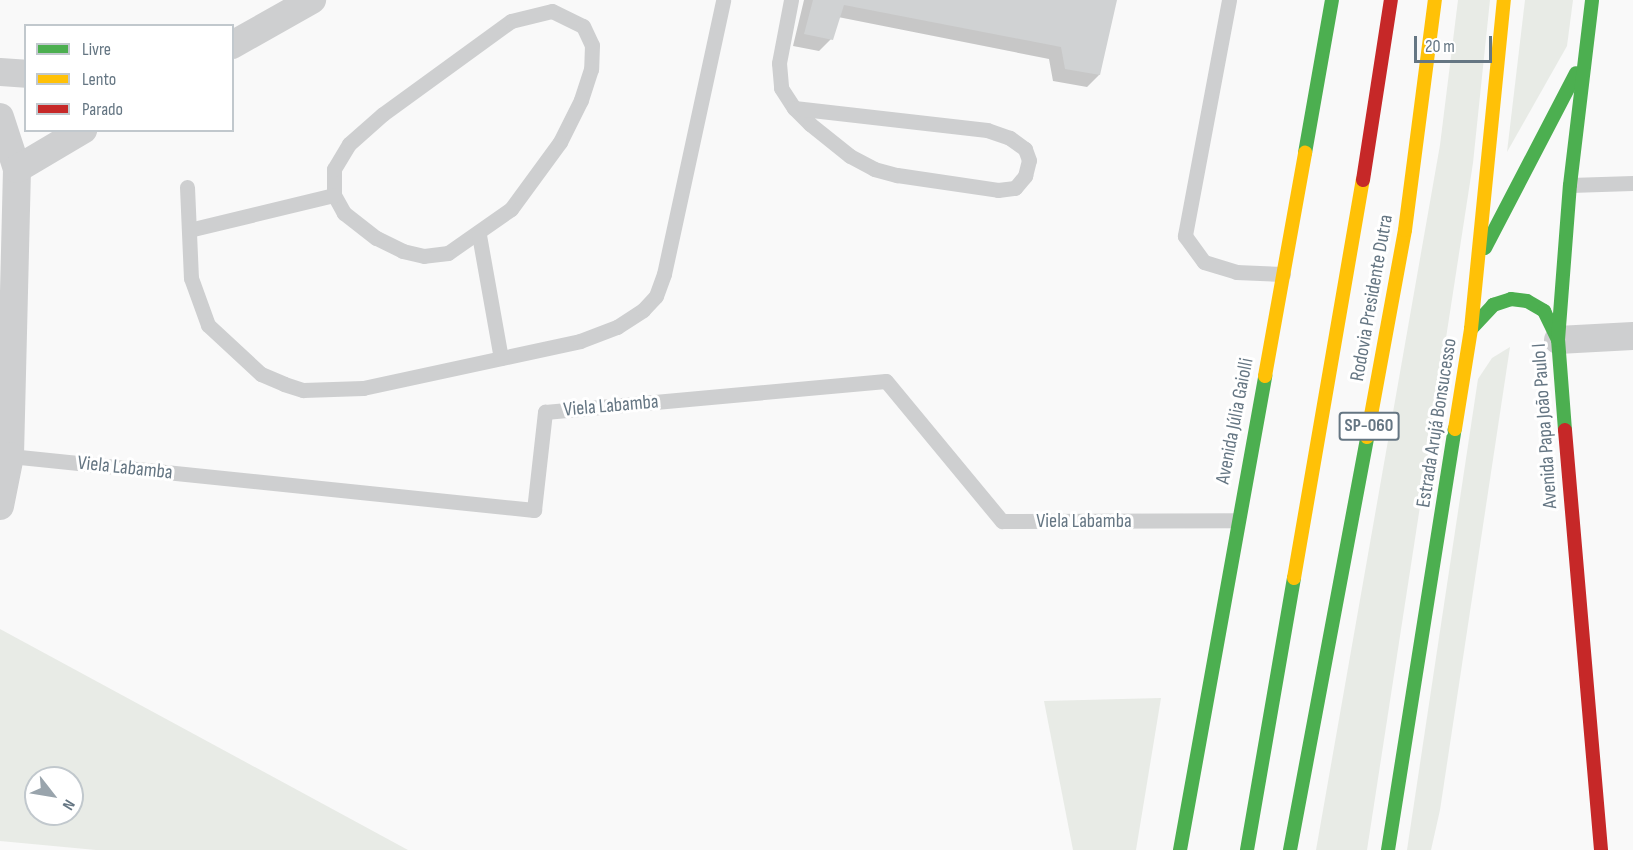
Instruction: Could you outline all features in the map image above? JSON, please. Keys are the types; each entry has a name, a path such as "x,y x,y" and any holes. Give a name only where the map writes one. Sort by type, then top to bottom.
{"main road":[{"name":"Avenida Júlia Gaiolli","path":"1180,850 1236,520 1332,0"},
{"name":"Rodovia Presidente Dutra","path":"1247,850 1382,70 1391,0"},
{"name":"Rodovia Presidente Dutra","path":"1290,850 1405,230 1435,0"},
{"name":"Estrada Arujá Bonsucesso","path":"1388,850 1471,329 1504,0"},
{"name":"Avenida Papa João Paulo I","path":"1592,0 1570,185 1558,340 1594,803 1601,850"},
{"path":"1477,263 1585,56"},
{"path":"1471,329 1493,305 1511,299 1527,301 1544,310 1558,340"}],"street":[{"path":"234,44 312,0"},
{"path":"0,72 24,74"},
{"path":"0,117 17,169 10,456 0,506"},
{"path":"17,169 80,132"},
{"path":"1558,340 1633,336"}],"lane":[{"path":"187,187 191,278 208,325 261,374 284,384 303,390 363,388 580,340 617,327 643,310 656,296 664,274 723,0"},
{"path":"791,0 779,63 781,88 794,108 850,156 874,170 998,190 1015,188 1025,176 1029,160 1025,149 1010,138 987,130 794,108"},
{"path":"1229,0 1185,236 1204,262 1236,272 1283,274"},
{"path":"552,11 569,16 583,26 592,45 591,69 581,100 560,142 529,187 511,209 479,235 448,253 424,256 403,252 376,238 345,213 334,195 334,169 349,144 383,114 511,21 552,11"},
{"path":"1570,185 1633,183"},
{"path":"189,230 334,195"},
{"path":"479,235 501,358"},
{"name":"Viela Labamba","path":"10,456 534,510 545,412 886,381 1002,521 1236,520"}],"shaded area":[{"path":"1458,0 1490,0 1473,163 1367,850 1316,850 1440,145"},
{"path":"1525,0 1573,0 1567,46 1507,152"},
{"path":"1510,347 1440,810 1431,850 1407,850 1478,379 1492,358"},
{"path":"0,629 408,850 96,850 0,841"},
{"path":"1161,698 1136,850 1073,850 1044,701"}],"building":[{"path":"813,0 1117,0 1100,75 1065,69 1061,47 844,5 833,40 804,34"}],"traffic: fast":[{"path":"1305,153 1332,0"},
{"path":"1565,430 1558,340 1570,185 1592,0"},
{"path":"1485,248 1576,73"},
{"path":"1471,329 1493,305 1511,299 1527,301 1544,311 1558,340"},
{"path":"1180,850 1265,376"},
{"path":"1388,850 1455,429"},
{"path":"1290,850 1367,437"},
{"path":"1247,850 1294,578"}],"traffic: slow":[{"path":"1367,437 1405,230 1435,0"},
{"path":"1455,429 1471,329 1504,0"},
{"path":"1265,376 1305,153"},
{"path":"1294,578 1363,180"}],"traffic: jam":[{"path":"1363,180 1391,0"},
{"path":"1565,430 1601,850"}]}
